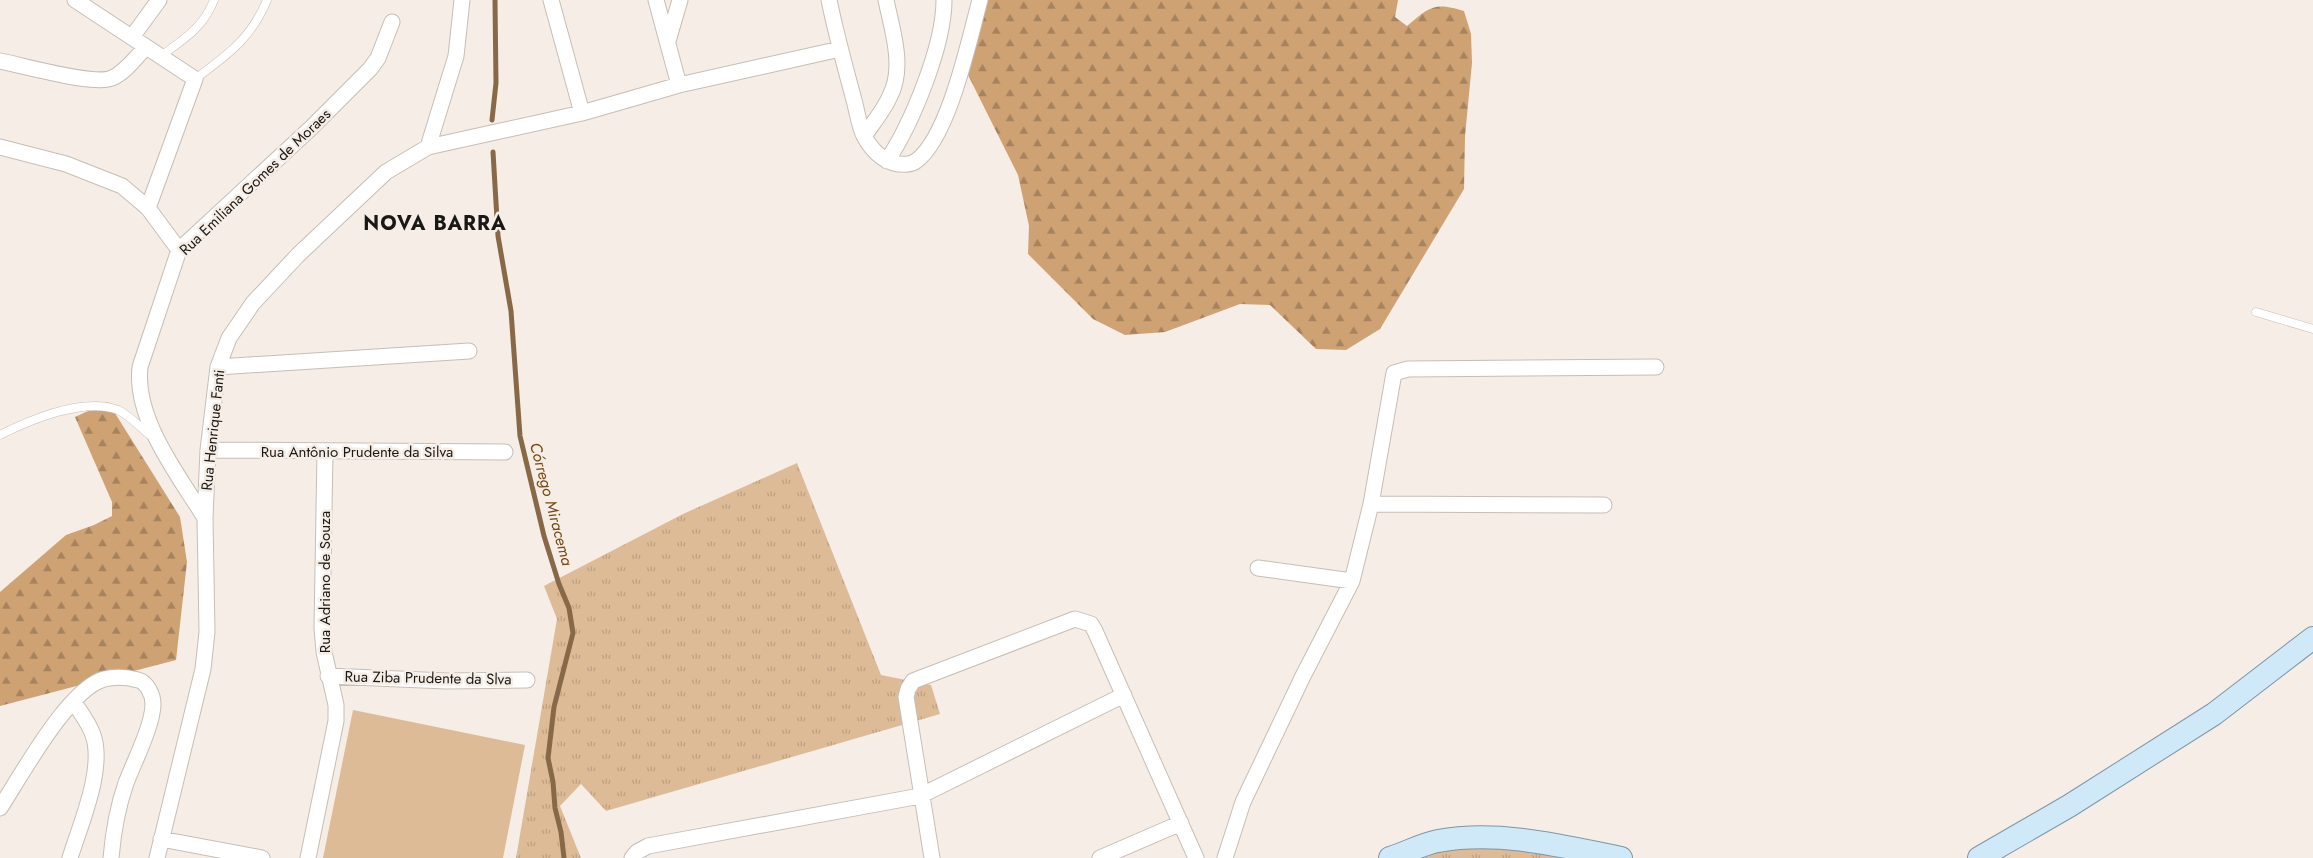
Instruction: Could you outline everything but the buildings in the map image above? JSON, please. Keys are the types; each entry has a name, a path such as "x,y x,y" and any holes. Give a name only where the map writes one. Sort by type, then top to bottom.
{"main road":[{"path":"1979,858 2069,806 2214,714 2313,638"},
{"path":"1390,858 1437,841 1478,837 1539,842 1621,858"}],"street":[{"path":"75,0 195,79 148,208"},
{"path":"132,37 158,0"},
{"path":"428,148 456,56 462,0"},
{"path":"551,0 582,113"},
{"path":"656,0 680,85"},
{"path":"668,41 680,0"},
{"path":"829,0 840,49 864,136 875,152 887,161 900,165 915,163 926,151 940,129 959,75 980,0"},
{"path":"864,136 890,97 896,81 898,59 886,0"},
{"path":"887,161 902,139 912,116 938,42 944,18 944,0"},
{"name":"Rua Emiliana Gomes de Moraes","path":"205,518 157,440 138,384 140,367 179,250 312,128 370,69 378,58 392,22"},
{"path":"0,61 93,80 111,78 125,69 146,47"},
{"name":"Rua Henrique Fanti","path":"157,858 203,669 206,632 205,518 208,450 218,367 229,338 253,303 298,255 386,172 428,148 582,113 680,85 840,49"},
{"path":"0,147 66,164 122,186 148,208 179,250"},
{"path":"218,367 469,350"},
{"path":"1225,858 1243,802 1302,676 1352,581 1372,504 1394,373 1408,369 1656,366"},
{"name":"Rua Antônio Prudente da Silva","path":"208,450 505,452"},
{"name":"Rua Adriano de Souza","path":"308,858 336,721 336,705 328,676 322,628 325,452"},
{"path":"1372,504 1604,504"},
{"path":"1258,568 1352,581"},
{"path":"932,858 920,796 906,697 908,689 913,681 1075,619 1091,624 1196,858"},
{"path":"0,808 58,720 83,691 103,679 125,676 142,681 151,692 154,703 152,715 125,786 111,858"},
{"name":"Rua Ziba Prudente da Slva","path":"328,676 446,681 527,680"},
{"path":"632,858 637,852 648,846 920,796 1124,695"},
{"path":"70,858 93,781 96,749 93,734 74,702"},
{"path":"1100,858 1181,823"},
{"path":"161,839 262,858"}],"lane":[{"path":"161,56 196,30 210,11 214,0"},
{"path":"195,79 236,48 250,33 267,0"},
{"path":"2256,312 2313,329"},
{"path":"0,435 17,426 58,412 96,406 118,410 157,440"}],"green space":[{"path":"975,0 1398,0 1395,17 1407,26 1427,10 1433,8 1446,7 1464,11 1471,34 1472,63 1465,136 1464,189 1380,329 1346,350 1316,349 1270,305 1240,304 1165,332 1125,335 1093,319 1028,254 1029,226 1018,175 963,65"},
{"path":"108,402 180,517 187,562 176,660 0,706 0,592 66,535 112,516 112,502 75,417"},
{"path":"797,463 881,675 931,685 940,714 606,811 581,784 560,806 581,858 516,858 557,619 544,586 683,514"},
{"path":"353,710 525,745 503,858 323,858"},
{"path":"1455,843 1587,858 1399,858"}],"waterway":[{"name":"Córrego Miracema","path":"492,120 496,83 495,0"},
{"name":"Córrego Miracema","path":"493,152 498,236 511,311 520,436 544,536 559,584 569,608 573,633 554,707 548,758 564,858"}],"district":[{"name":"NOVA BARRA","path":"435,223"}]}
